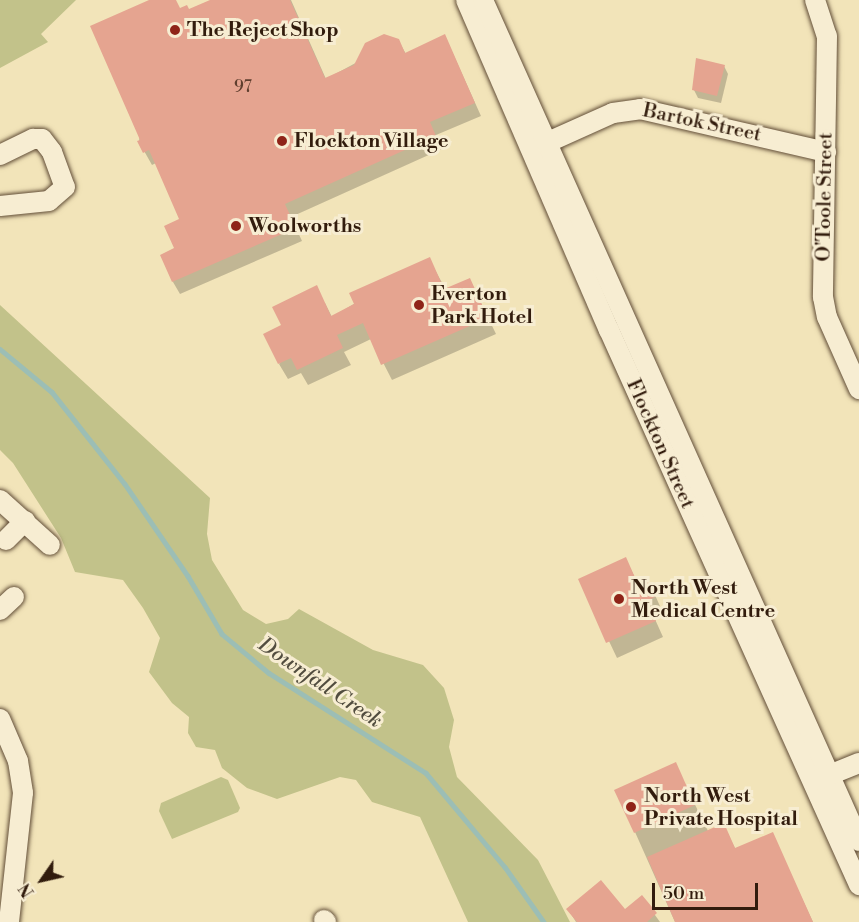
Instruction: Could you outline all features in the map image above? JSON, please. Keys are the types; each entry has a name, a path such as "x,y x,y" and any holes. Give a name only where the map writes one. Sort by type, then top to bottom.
{"street":[{"name":"Flockton Street","path":"466,0 821,778 859,841"},
{"name":"Flockton Street","path":"483,0 821,778 859,885"},
{"name":"O'Toole Street","path":"815,0 827,36 825,307 859,390"},
{"name":"Bartok Street","path":"546,142 613,113 640,109 826,152"},
{"path":"0,155 33,139 42,139 52,152 65,187 49,201 0,206"},
{"path":"0,500 50,545"},
{"path":"6,540 25,521"},
{"path":"0,719 18,761 23,794 9,922"},
{"path":"821,778 859,763"}],"green space":[{"path":"0,0 76,0 41,34 48,42 0,68"},
{"path":"0,305 210,498 207,534 212,560 243,610 266,624 288,619 299,609 373,650 423,665 444,688 454,720 449,747 457,777 538,860 570,922 468,922 420,817 372,802 356,780 340,777 277,799 247,788 222,768 215,750 196,747 188,733 189,717 172,703 149,672 160,638 143,608 123,580 75,572 61,538 13,463 0,450"},
{"path":"221,777 228,780 240,808 238,812 172,839 159,811 161,803"}],"building":[{"name":"Flockton Village","path":"149,0 176,0 180,8 187,5 189,9 210,0 290,0 325,78 354,65 365,43 384,34 399,39 405,53 445,34 475,103 430,122 436,136 285,204 296,228 172,282 160,255 174,248 164,226 179,219 149,150 143,153 137,141 140,140 90,26"},
{"path":"696,58 725,65 717,96 692,90"},
{"name":"Everton Park Hotel","path":"430,257 444,289 470,278 488,318 381,365 363,323 337,335 343,348 297,370 291,358 278,364 263,334 281,325 272,307 317,285 331,316 354,304 349,293"},
{"name":"North West Medical Centre","path":"626,557 637,582 646,578 655,597 646,601 656,621 606,643 578,579"},
{"path":"676,762 695,805 634,833 614,790"},
{"path":"724,823 735,848 773,832 813,922 675,922 647,857"},
{"path":"601,880 625,909 642,895 657,913 647,922 577,922 566,909"}],"waterway":[{"name":"Downfall Creek","path":"0,349 52,392 125,484 188,576 222,634 269,673 426,773 505,867 544,922"}],"place":[{"name":"The Reject Shop","path":"175,30"},
{"name":"Flockton Village","path":"282,141"},
{"name":"Woolworths","path":"236,226"},
{"name":"Everton Park Hotel","path":"419,305"},
{"name":"North West Medical Centre","path":"619,599"},
{"name":"North West Private Hospital","path":"631,807"}]}
